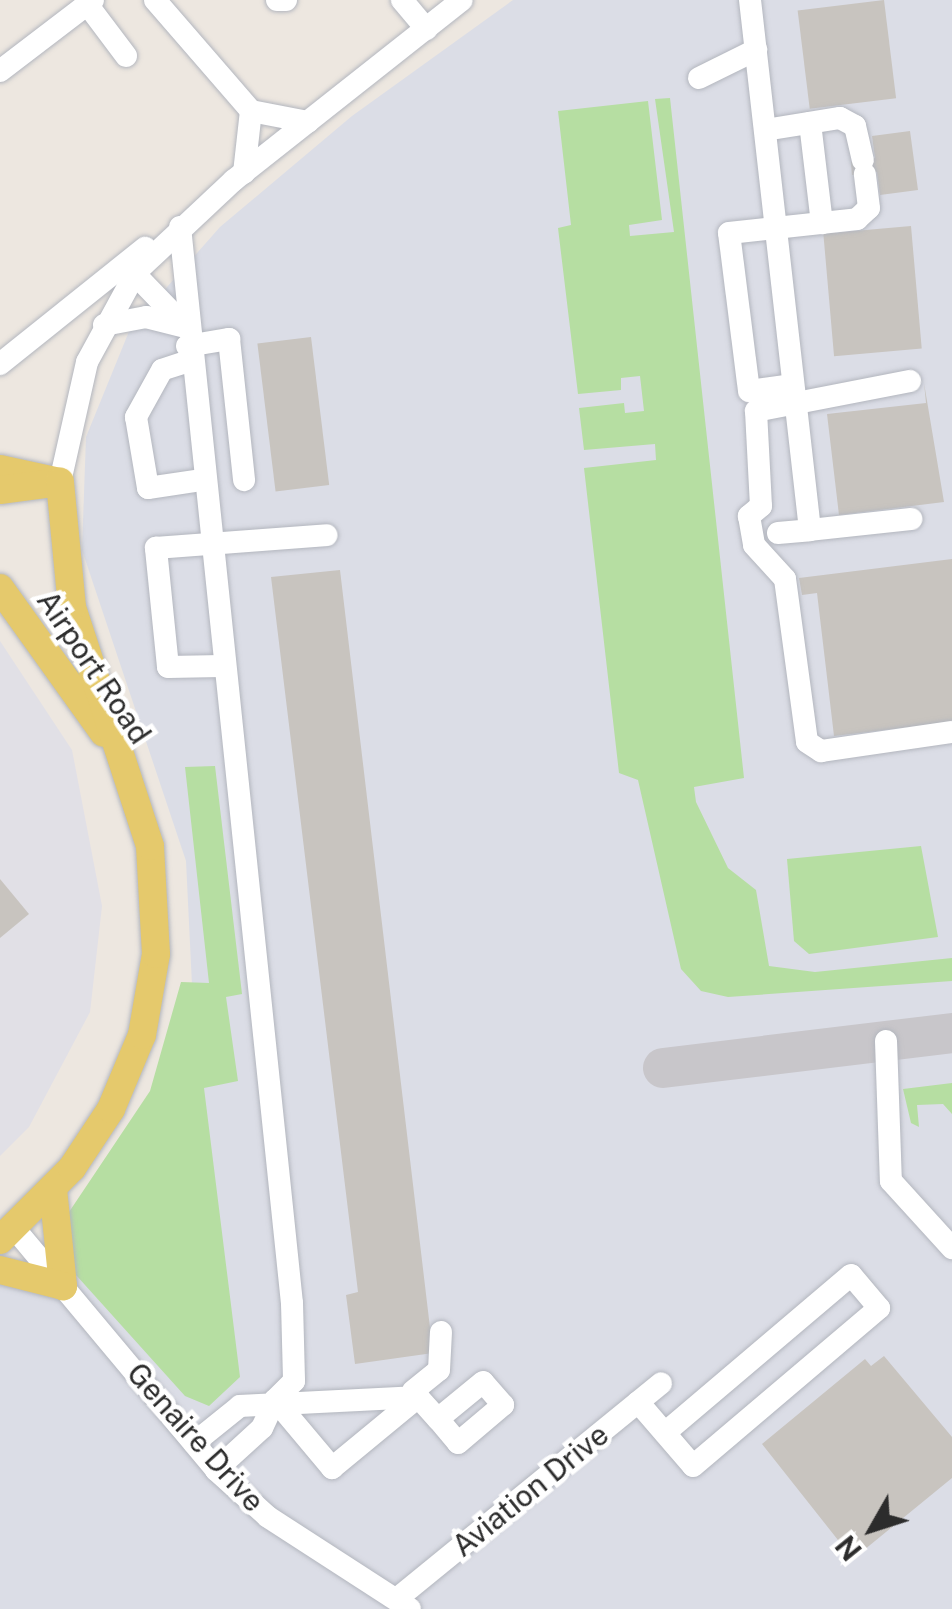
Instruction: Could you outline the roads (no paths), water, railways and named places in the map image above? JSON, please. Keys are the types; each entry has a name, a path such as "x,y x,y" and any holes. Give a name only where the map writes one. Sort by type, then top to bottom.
{"main road":[{"path":"0,469 60,482"},
{"path":"0,490 60,482"},
{"path":"7,1234 54,1189 111,1109 153,982 156,884 133,783 72,607 60,482"},
{"name":"Airport Road","path":"0,588 133,783"},
{"path":"0,1270 63,1286 54,1189"}],"street":[{"path":"156,0 251,111 308,122"},
{"path":"277,0 286,0"},
{"path":"402,0 426,28"},
{"path":"0,364 129,267 462,0"},
{"path":"750,0 810,530"},
{"path":"0,71 90,2 126,56"},
{"path":"699,78 756,50"},
{"path":"244,173 251,111"},
{"path":"765,130 840,118 855,126 869,208 822,223 729,233 749,391 794,395 910,381"},
{"path":"810,122 822,223"},
{"path":"185,222 187,345 296,1362 262,1428 216,1470"},
{"path":"60,482 72,412 129,267"},
{"path":"129,267 187,345"},
{"path":"104,326 146,317 187,345"},
{"path":"202,480 148,488 136,417 162,370 187,345 229,339 244,480"},
{"path":"794,395 756,411 751,421 761,506 749,516 754,545 785,579 807,742 821,751 952,732"},
{"path":"778,533 911,519"},
{"path":"222,666 168,666 156,548 327,535"},
{"path":"886,1040 890,1181 952,1248"},
{"name":"Genaire Drive","path":"7,1234 63,1286 216,1470 268,1517 400,1604"},
{"path":"638,1402 693,1466 879,1308 851,1275 665,1433"},
{"path":"276,1400 332,1468 439,1370 441,1332"},
{"name":"Aviation Drive","path":"400,1604 661,1383"},
{"path":"194,1442 240,1406 276,1400 416,1394"},
{"path":"416,1394 438,1420"}]}
